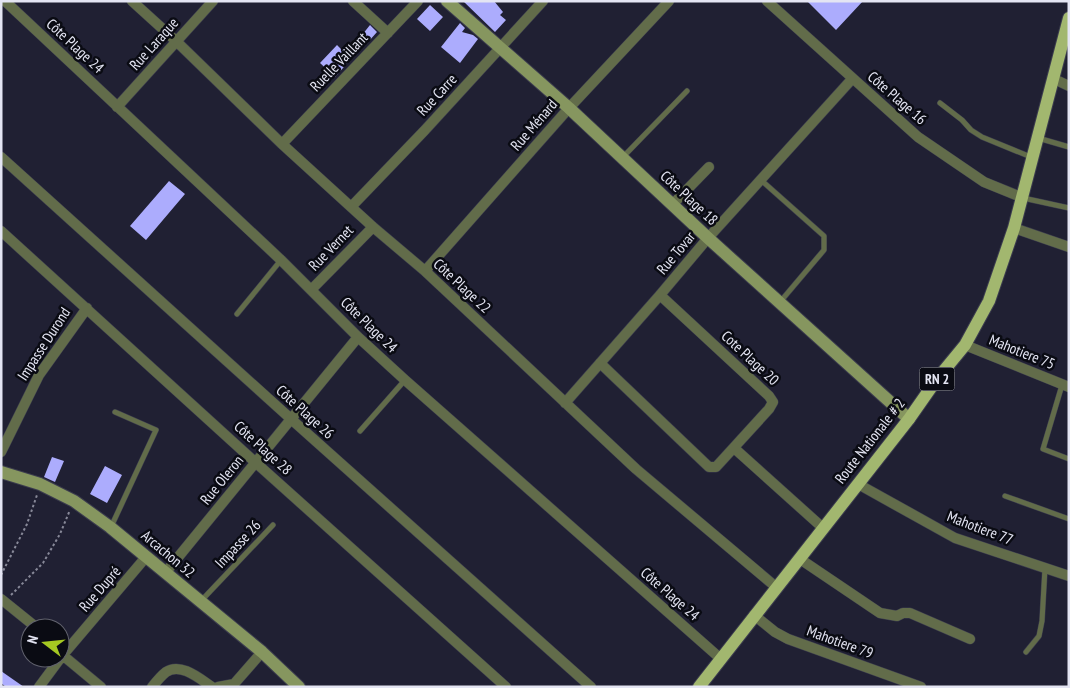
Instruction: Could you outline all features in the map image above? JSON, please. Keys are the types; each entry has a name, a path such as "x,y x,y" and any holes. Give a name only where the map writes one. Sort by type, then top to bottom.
{"main road":[{"name":"Route Nationale # 2","path":"699,687 909,419 964,345 989,301 1014,228 1069,18"}],"street":[{"name":"Côte Plage 24","path":"6,1 281,260 358,337 721,659"},
{"name":"Côte Plage 22","path":"132,1 282,144 373,227 425,271 636,469 776,587"},
{"name":"Rue Laraque","path":"117,107 213,1"},
{"path":"353,1 388,33"},
{"name":"Ruelle Vaillant","path":"282,144 418,1"},
{"name":"Côte Plage 18","path":"447,1 569,108 708,238 909,419"},
{"name":"Rue Carre","path":"351,207 543,1"},
{"name":"Rue Ménard","path":"425,271 569,108 669,1"},
{"name":"Côte Plage 16","path":"767,1 918,137 984,182 1021,197"},
{"name":"Rue Tovar","path":"565,403 708,238 852,79"},
{"path":"1054,79 1069,86"},
{"name":"Côte Plage 26","path":"1,157 591,687"},
{"path":"672,205 709,167"},
{"name":"Rue Vernet","path":"311,290 373,227"},
{"path":"1014,228 1069,247"},
{"name":"Côte Plage 28","path":"1,231 506,687"},
{"name":"Cote Plage 20","path":"600,363 709,466 716,467 734,448 773,402 660,295"},
{"name":"Impasse Durond","path":"1,452 39,375 87,308"},
{"name":"Rue Oleron","path":"166,572 358,337"},
{"name":"Mahotiere 75","path":"964,345 1065,386"},
{"path":"734,448 822,528"},
{"name":"Arcachon 32","path":"1,472 40,484 74,501 166,572 262,652 299,687"},
{"name":"Mahotiere 77","path":"858,484 955,538 1069,576"},
{"name":"Rue Dupré","path":"70,645 146,557"},
{"path":"800,559 880,613 897,616 910,613 970,639"},
{"path":"2,601 25,618"},
{"name":"Mahotiere 79","path":"754,615 775,632 788,638 921,687"},
{"path":"218,687 234,684 262,652"},
{"path":"70,662 101,687"},
{"name":"Rue Dupré","path":"39,687 52,668"},
{"path":"152,687 166,673 173,669 182,669 212,687"}],"lane":[{"path":"622,159 687,91"},
{"path":"940,103 982,137 1031,158"},
{"path":"1037,138 1069,147"},
{"path":"760,180 824,236 824,250 779,302"},
{"path":"1021,197 1069,208"},
{"path":"237,314 281,260"},
{"path":"360,431 405,380"},
{"path":"1065,386 1044,449 1069,460"},
{"path":"110,527 156,430 115,412"},
{"path":"1005,496 1069,519"},
{"name":"Impasse 26","path":"200,602 273,524"},
{"path":"1026,652 1039,636 1042,621 1045,568"}],"path":[{"path":"1,575 27,524 40,484"},
{"path":"2,601 43,563 60,534 74,501"}],"building":[{"path":"463,1 494,1 503,12 500,15 506,20 495,32"},
{"path":"807,1 863,1 836,30"},
{"path":"430,5 443,17 430,31 417,19"},
{"path":"460,23 465,28 462,32 473,35 478,39 460,63 441,47"},
{"path":"370,25 377,32 369,41 362,35"},
{"path":"337,45 351,59 335,77 320,63"},
{"path":"169,181 185,194 146,240 130,226"},
{"path":"52,457 64,461 55,482 44,477"},
{"path":"105,466 122,475 107,503 90,494"},
{"path":"1,671 24,687 6,687 1,683"}]}
